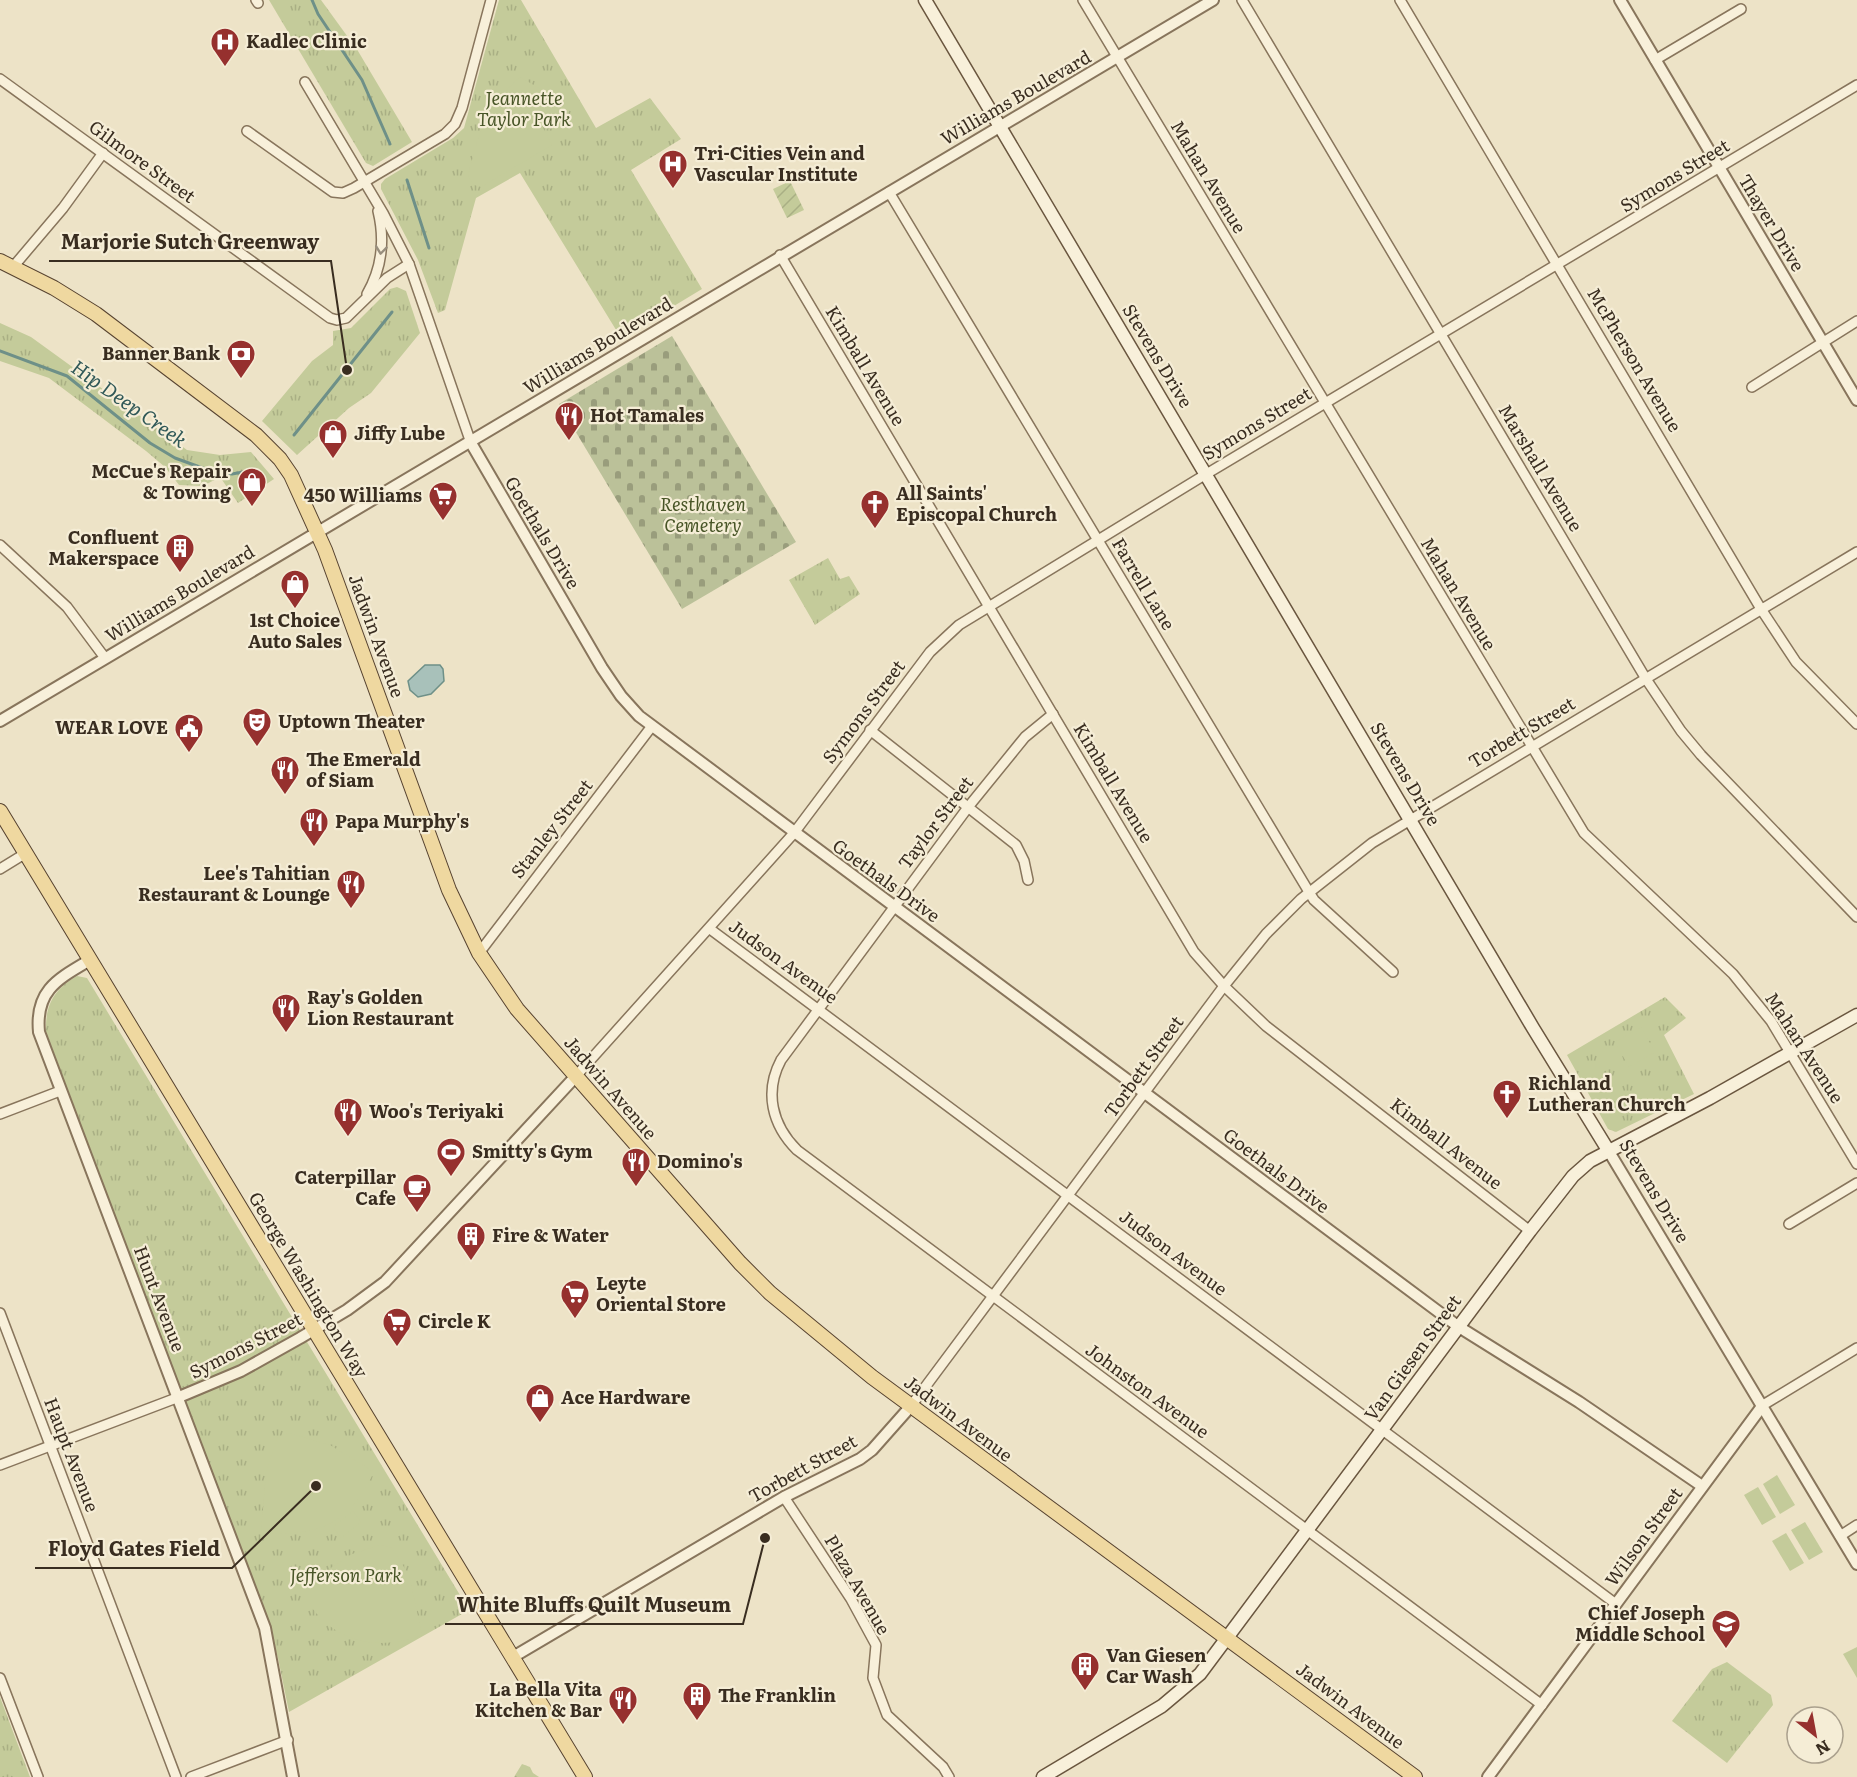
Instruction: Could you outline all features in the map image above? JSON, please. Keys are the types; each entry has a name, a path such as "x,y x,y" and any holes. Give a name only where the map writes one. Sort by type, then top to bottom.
{"main road":[{"name":"Stevens Drive","path":"925,0 1608,1150"},
{"name":"Jadwin Avenue","path":"6,264 54,288 96,314 256,435 286,467 318,532 449,890 479,953 517,1009 755,1278 793,1312 911,1406 1415,1777"},
{"name":"George Washington Way","path":"0,811 585,1777"},
{"name":"Van Giesen Street","path":"1043,1777 1173,1698 1200,1674 1530,1231 1578,1170 1608,1150 1790,1055 1857,1015"}],"street":[{"path":"247,131 333,192 349,191 445,134 455,124 462,108 491,0"},
{"name":"Mahan Avenue","path":"1083,0 1530,747 1584,833 1733,974 1771,1021 1857,1164"},
{"name":"Williams Boulevard","path":"0,721 471,443 780,255 1213,0"},
{"name":"Marshall Avenue","path":"1242,0 1646,679 1681,731 1701,755 1857,917"},
{"name":"McPherson Avenue","path":"1400,0 1761,609 1796,662 1857,724"},
{"name":"Thayer Drive","path":"1620,0 1857,400"},
{"path":"1655,60 1741,9"},
{"name":"Gilmore Street","path":"0,79 330,318 344,320 387,278 409,264"},
{"name":"Goethals Drive","path":"305,82 365,182 409,264 471,443 608,677 629,706 652,726 794,833 1459,1327 1579,1402 1702,1486"},
{"name":"Symons Street","path":"0,1465 241,1371 315,1330 364,1298 406,1262 710,929 794,833 930,652 959,625 1206,474 1857,85"},
{"path":"6,264 63,208 104,153"},
{"name":"Farrell Lane","path":"889,192 1308,892 1393,972"},
{"path":"361,303 374,279 382,249 380,220 372,195"},
{"name":"Kimball Avenue","path":"780,255 1194,952 1224,986 1266,1026 1530,1231"},
{"path":"1752,387 1857,321"},
{"path":"0,545 67,607 105,658"},
{"name":"Torbett Street","path":"513,1657 784,1497 841,1470 872,1450 911,1406 992,1296 1070,1196 1224,986 1266,934 1308,892 1372,843 1857,552"},
{"name":"Taylor Street","path":"773,1078 782,1060 969,806 1025,736 1053,714"},
{"name":"Stanley Street","path":"479,953 652,726"},
{"path":"870,730 1016,845 1024,861 1028,880"},
{"path":"0,869 26,853"},
{"name":"Judson Avenue","path":"710,929 1616,1604"},
{"name":"Hunt Avenue","path":"90,960 53,983 39,1011 39,1032 265,1628 288,1740 293,1777"},
{"name":"Johnston Avenue","path":"773,1078 772,1104 776,1120 784,1136 797,1150 1542,1705"},
{"path":"0,1114 60,1091"},
{"name":"Stevens Drive","path":"1608,1150 1857,1564"},
{"path":"1789,1224 1857,1183"},
{"name":"Haupt Avenue","path":"0,1313 176,1777"},
{"name":"Wilson Street","path":"1488,1777 1763,1405 1857,1348"},
{"name":"Plaza Avenue","path":"784,1497 851,1599 876,1645 873,1678 887,1715 944,1767 949,1777"},
{"path":"1840,1536 1857,1525"},
{"path":"0,1678 38,1777"},
{"path":"191,1777 288,1740"}],"green space":[{"path":"269,0 321,0 358,51 412,142 373,166 366,163"},
{"name":"Jeannette Taylor Park","path":"499,0 521,0 596,128 650,98 681,139 631,170 702,289 621,338 520,173 476,198 445,310 438,313 418,260 381,189 381,184 385,179 453,138 464,128"},
{"name":"Jeannette Taylor Park","path":"520,77 544,91 532,107 552,145 481,187 474,185 468,176 485,122 499,99"},
{"path":"790,181 804,210 787,218 773,189"},
{"path":"397,287 406,291 420,333 371,393 349,408 297,455 262,421 312,361 333,345 333,331 351,328 390,289"},
{"path":"0,323 31,337 187,450 220,455 251,452 274,479 238,503 220,477 203,486 179,485 165,467 146,451 49,378 0,361"},
{"name":"Resthaven Cemetery","path":"672,336 796,542 682,609 559,404"},
{"path":"828,558 840,579 849,576 860,594 815,625 789,580"},
{"name":"Jefferson Park","path":"77,976 87,978 469,1610 289,1712 278,1658 262,1604 46,1032 47,1014 52,999 62,986"},
{"path":"1665,997 1686,1018 1664,1035 1694,1094 1616,1132 1608,1129 1567,1055"},
{"path":"1641,1027 1655,1052 1629,1067 1615,1042"},
{"path":"289,1433 330,1445 374,1472 353,1505 329,1524 299,1532 261,1533 266,1473 278,1437"},
{"path":"1777,1475 1795,1505 1780,1514 1763,1484"},
{"path":"1758,1487 1776,1517 1762,1525 1744,1495"},
{"path":"353,1511 361,1522 341,1538 333,1527"},
{"path":"1805,1522 1823,1552 1809,1560 1791,1530"},
{"path":"1786,1533 1804,1563 1790,1571 1772,1541"},
{"path":"380,1545 392,1548 409,1575 422,1635 403,1641 385,1643 351,1638 322,1620 300,1588 352,1554"},
{"path":"1857,1647 1857,1678 1843,1654"},
{"path":"1727,1662 1771,1695 1773,1705 1727,1763 1672,1721 1712,1669"},
{"path":"0,1697 30,1777 0,1777"},
{"path":"522,1764 530,1767 539,1777 514,1777"}],"water":[{"path":"425,665 440,665 443,669 444,681 431,694 418,697 410,690 408,681"}],"waterway":[{"name":"Hip Deep Creek","path":"312,0 318,14 362,80 390,144"},
{"name":"Hip Deep Creek","path":"407,180 429,248"},
{"name":"Hip Deep Creek","path":"294,435 392,312"},
{"name":"Hip Deep Creek","path":"0,351 67,376 150,443 175,458 208,470 232,474 243,472"}],"place":[{"name":"Kadlec Clinic","path":"225,68"},
{"name":"Tri-Cities Vein and Vascular Institute","path":"673,190"},
{"name":"Marjorie Sutch Greenway","path":"347,370"},
{"name":"Banner Bank","path":"241,380"},
{"name":"Hot Tamales","path":"569,442"},
{"name":"Jiffy Lube","path":"333,460"},
{"name":"McCue's Repair & Towing","path":"252,508"},
{"name":"450 Williams","path":"443,522"},
{"name":"All Saints' Episcopal Church","path":"875,530"},
{"name":"Confluent Makerspace","path":"180,574"},
{"name":"1st Choice Auto Sales","path":"295,610"},
{"name":"Uptown Theater","path":"257,748"},
{"name":"WEAR LOVE","path":"189,754"},
{"name":"The Emerald of Siam","path":"285,796"},
{"name":"Papa Murphy's","path":"314,848"},
{"name":"Lee's Tahitian Restaurant & Lounge","path":"351,910"},
{"name":"Ray's Golden Lion Restaurant","path":"286,1034"},
{"name":"Richland Lutheran Church","path":"1507,1120"},
{"name":"Woo's Teriyaki","path":"348,1138"},
{"name":"Smitty's Gym","path":"451,1178"},
{"name":"Domino's","path":"636,1188"},
{"name":"Caterpillar Cafe","path":"417,1214"},
{"name":"Fire & Water","path":"471,1262"},
{"name":"Leyte Oriental Store","path":"575,1320"},
{"name":"Circle K","path":"397,1348"},
{"name":"Ace Hardware","path":"540,1424"},
{"name":"Floyd Gates Field","path":"316,1486"},
{"name":"White Bluffs Quilt Museum","path":"765,1538"},
{"name":"Chief Joseph Middle School","path":"1726,1650"},
{"name":"Van Giesen Car Wash","path":"1085,1692"},
{"name":"The Franklin","path":"697,1722"},
{"name":"La Bella Vita Kitchen & Bar","path":"623,1726"}]}
